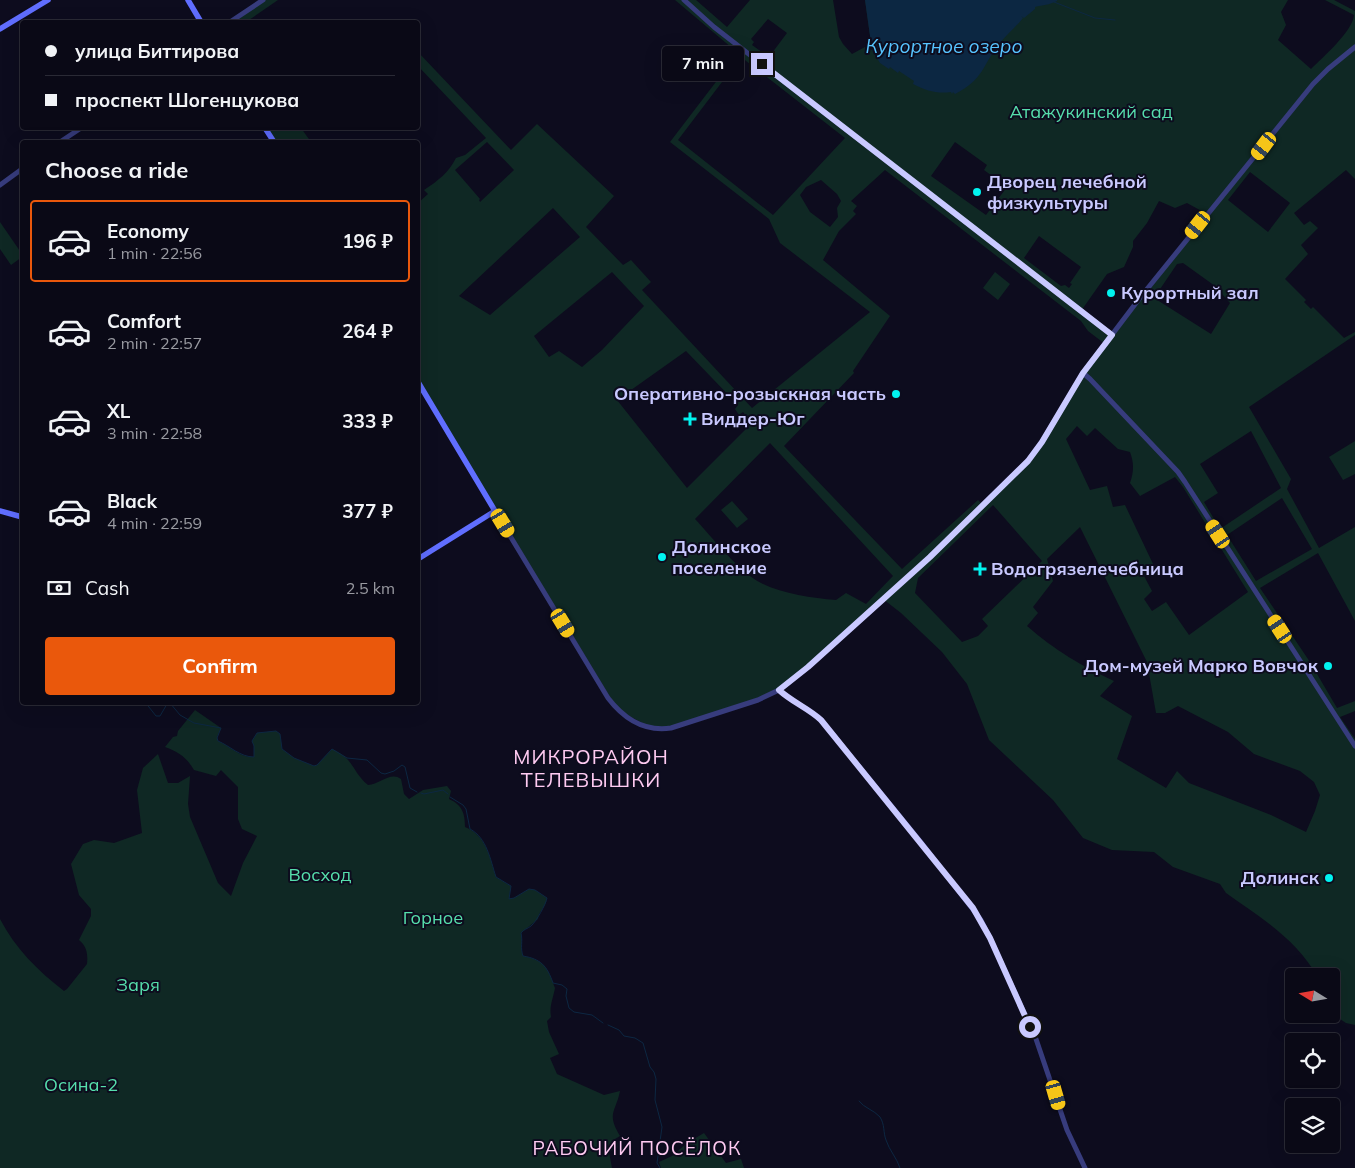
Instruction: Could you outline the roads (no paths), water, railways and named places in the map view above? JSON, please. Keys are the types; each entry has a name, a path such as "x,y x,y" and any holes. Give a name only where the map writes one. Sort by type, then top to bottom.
{"main road":[{"path":"0,29 48,0"},
{"path":"188,0 200,20"},
{"path":"420,385 495,510 420,558"},
{"path":"0,511 20,516"}],"street":[{"path":"233,20 263,0"},
{"path":"684,0 787,84 1112,335"},
{"path":"495,510 608,698 626,718 640,725 652,728 660,729 679,726 758,700 779,690 808,667 930,557 1023,466 1039,447 1083,373 1139,299 1255,157 1298,101 1328,69 1355,47"},
{"path":"63,140 78,130"},
{"path":"0,185 20,170"},
{"path":"1083,373 1090,378 1186,482 1355,746"},
{"path":"779,690 792,702 813,713 821,720 977,915 990,938 1036,1039 1063,1120 1085,1168"}],"water":[{"name":"Курортное озеро","path":"865,0 1057,1 1035,7 1024,18 1021,16 1023,18 999,44 982,72 972,83 952,94 951,92 941,93 932,91 913,84 914,81 899,71 898,73 880,63 872,50"}],"waterway":[{"path":"1054,2 1095,18 1115,20"},
{"path":"147,705 156,716 160,716 166,705"},
{"path":"172,705 180,715 194,723 221,728 217,738 218,741 249,757 254,757 252,741 257,733 276,731 280,734 282,749 294,758 314,766 332,749 347,758 367,760 381,773 385,774 394,771 402,765 405,767 410,788 417,792"},
{"path":"421,793 443,790 448,794"},
{"path":"450,797 466,809 470,829 484,843 496,877 511,886 509,899 529,889 535,890 547,898 535,921 521,933 523,956 539,961 546,968 553,983 562,985 567,989 566,996 569,1008 574,1012 592,1015 603,1023"},
{"path":"608,1025 619,1030 624,1036 635,1038 643,1043 650,1067 654,1072 656,1079 655,1100 662,1127 657,1163 660,1168"},
{"path":"859,1101 880,1117 887,1144 900,1168"}],"place":[{"name":"Дворец лечебной физкультуры","path":"977,192"},
{"name":"Курортный зал","path":"1111,293"},
{"name":"Оперативно-розыскная часть","path":"896,394"},
{"name":"Виддер-Юг","path":"690,419"},
{"name":"Долинское поселение","path":"662,557"},
{"name":"Водогрязелечебница","path":"980,569"},
{"name":"Дом-музей Марко Вовчок","path":"1328,666"},
{"name":"Долинск","path":"1329,878"}],"district":[{"name":"МИКРОРАЙОН ТЕЛЕВЫШКИ","path":"591,768"},
{"name":"РАБОЧИЙ ПОСЁЛОК","path":"637,1148"}],"park label":[{"name":"Атажукинский сад","path":"1091,112"},
{"name":"Восход","path":"320,875"},
{"name":"Горное","path":"433,918"},
{"name":"Заря","path":"138,985"},
{"name":"Осина-2","path":"81,1085"}]}
